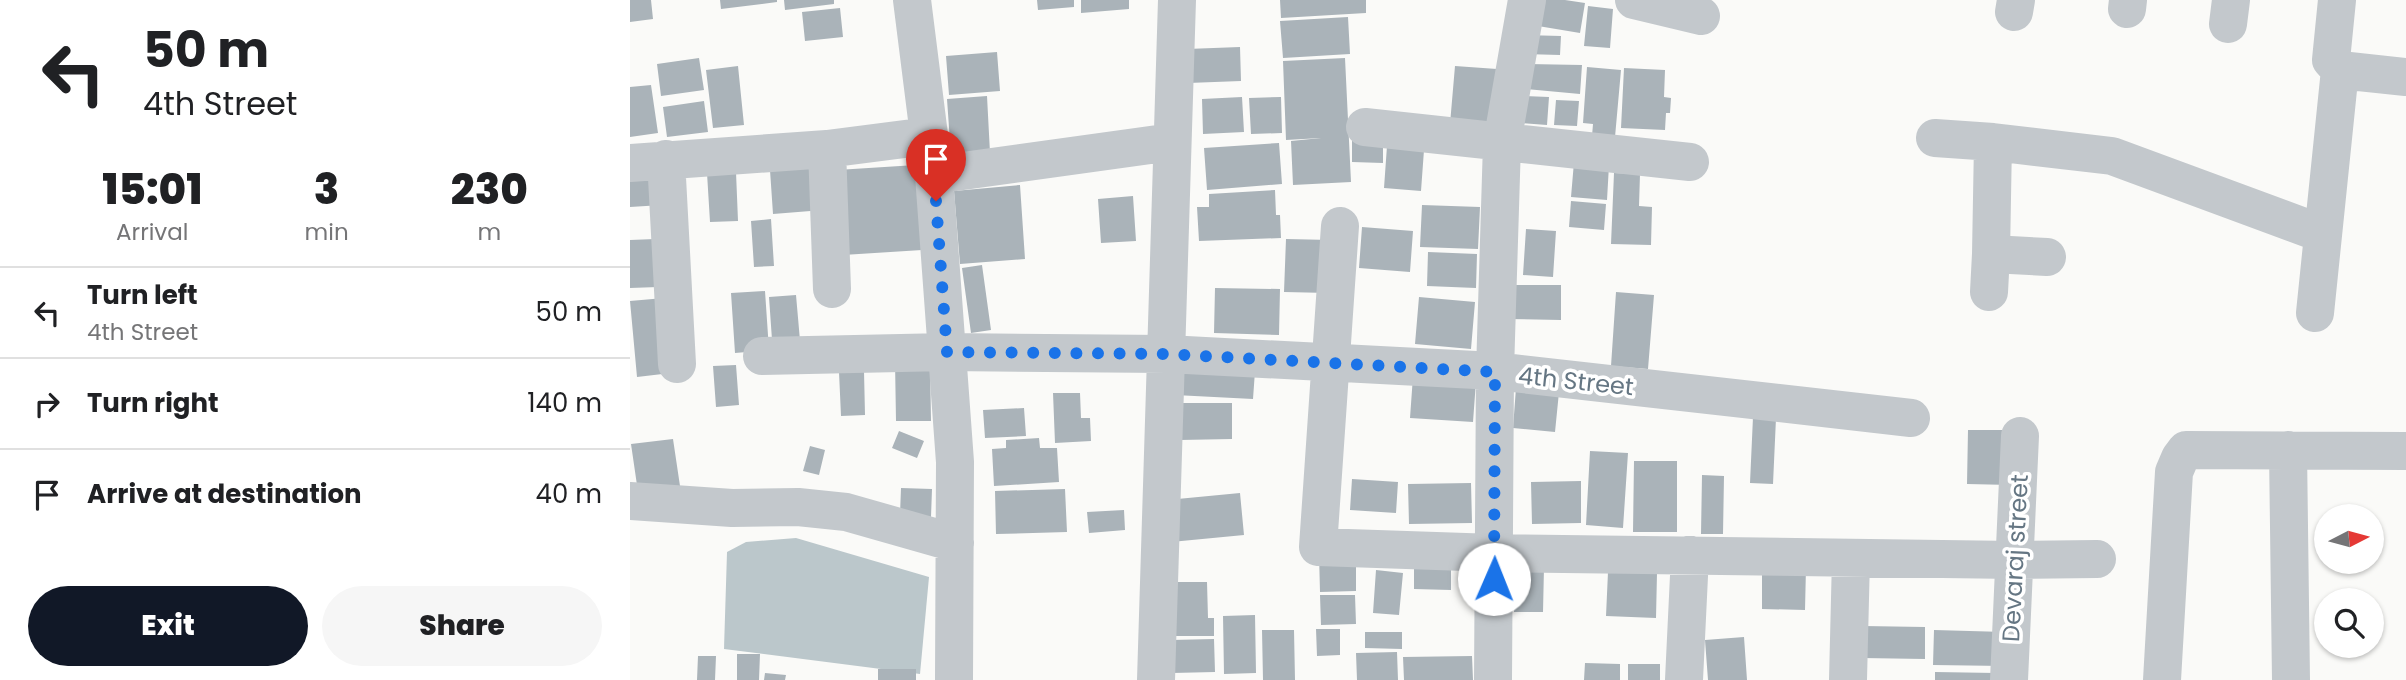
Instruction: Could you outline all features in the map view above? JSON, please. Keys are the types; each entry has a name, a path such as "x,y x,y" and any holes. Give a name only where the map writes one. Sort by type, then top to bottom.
{"street":[{"path":"912,0 934,175 955,462 954,680"},
{"path":"1156,680 1177,0"},
{"path":"1493,680 1495,372 1502,143 1527,0"},
{"path":"1634,0 1701,16"},
{"path":"2336,0 2331,60 2340,70 2406,77"},
{"path":"2315,313 2340,70"},
{"path":"1365,127 1690,162"},
{"path":"677,364 648,161 827,149 928,136"},
{"path":"1935,138 2112,156 2323,234"},
{"path":"934,175 1172,142"},
{"path":"1989,292 1993,142"},
{"path":"827,149 832,289"},
{"path":"1340,226 1318,547 1495,553 2097,559"},
{"path":"1991,254 2047,257"},
{"name":"4th Street","path":"762,356 947,352 1167,354 1495,372 1911,418"},
{"name":"Devaraj street","path":"2010,680 2020,436"},
{"path":"2162,680 2174,472 2179,458 2186,450 2406,451"},
{"path":"2288,450 2291,680"},
{"path":"630,501 732,508 798,507 846,512 955,543"},
{"path":"1684,680 1690,555"},
{"path":"1848,680 1851,558"}],"shaded area":[{"path":"796,538 929,577 920,674 724,649 727,552 746,542"}],"building":[{"path":"630,0 651,0 653,19 630,22"},
{"path":"720,0 777,0 777,2 721,9"},
{"path":"784,0 834,0 834,4 785,10"},
{"path":"1037,0 1074,0 1074,7 1038,10"},
{"path":"1081,0 1129,0 1129,9 1081,13"},
{"path":"1280,0 1366,0 1366,13 1281,18"},
{"path":"1535,0 1585,3 1580,33 1532,25"},
{"path":"1588,6 1613,9 1610,48 1584,46"},
{"path":"840,8 843,37 805,41 802,12"},
{"path":"1348,17 1350,54 1283,58 1280,21"},
{"path":"1524,35 1561,36 1560,55 1524,54"},
{"path":"1240,47 1241,81 1188,83 1187,49"},
{"path":"997,52 1000,91 949,95 946,56"},
{"path":"699,58 704,90 661,96 657,64"},
{"path":"1345,58 1351,182 1293,185 1291,141 1321,138 1286,140 1283,61"},
{"path":"1528,64 1582,65 1580,94 1526,89"},
{"path":"738,66 744,125 713,128 706,70"},
{"path":"1455,66 1497,69 1492,127 1450,124"},
{"path":"1587,67 1621,70 1615,137 1592,136 1593,124 1583,123"},
{"path":"1624,68 1665,70 1664,97 1671,98 1670,113 1666,113 1665,130 1621,128"},
{"path":"651,85 658,133 630,137 630,87"},
{"path":"987,96 990,153 951,156 947,99"},
{"path":"1521,96 1549,97 1547,125 1519,123"},
{"path":"1242,97 1244,132 1203,134 1202,99"},
{"path":"1281,97 1282,133 1251,134 1249,98"},
{"path":"1556,100 1579,101 1577,126 1554,125"},
{"path":"704,101 708,132 667,137 663,107"},
{"path":"1352,141 1383,141 1383,163 1352,162"},
{"path":"1279,143 1282,184 1207,190 1204,148"},
{"path":"1387,146 1424,150 1421,191 1384,188"},
{"path":"1574,162 1609,165 1607,200 1571,197"},
{"path":"916,165 922,250 843,255 837,170"},
{"path":"820,166 823,210 773,214 770,170"},
{"path":"736,172 738,221 710,222 707,173"},
{"path":"661,173 662,205 630,207 630,174"},
{"path":"1614,173 1640,174 1639,206 1652,207 1651,245 1611,244"},
{"path":"1020,185 1025,259 960,264 954,191"},
{"path":"1275,190 1276,215 1280,215 1281,238 1199,241 1197,207 1209,207 1209,194"},
{"path":"1133,196 1136,241 1101,243 1098,199"},
{"path":"1571,201 1606,204 1604,230 1569,227"},
{"path":"1422,205 1480,207 1478,249 1420,247"},
{"path":"771,219 774,266 754,267 751,221"},
{"path":"1362,227 1413,231 1410,272 1359,268"},
{"path":"1526,229 1556,231 1553,277 1523,275"},
{"path":"655,239 658,287 630,288 630,240"},
{"path":"1286,239 1331,240 1329,293 1284,292"},
{"path":"1428,252 1477,254 1476,288 1427,286"},
{"path":"982,265 991,330 971,333 962,268"},
{"path":"1507,285 1561,285 1561,320 1506,319"},
{"path":"1215,288 1280,289 1279,335 1214,333"},
{"path":"765,291 769,350 735,353 731,293"},
{"path":"1616,292 1654,295 1648,369 1611,366"},
{"path":"796,295 801,352 773,354 769,297"},
{"path":"1419,297 1475,302 1471,349 1415,344"},
{"path":"664,298 671,373 637,377 630,301"},
{"path":"930,360 931,421 896,421 895,361"},
{"path":"736,365 739,405 716,407 713,366"},
{"path":"1176,367 1255,371 1253,399 1175,395"},
{"path":"864,371 865,415 841,416 839,372"},
{"path":"1413,376 1476,381 1473,422 1410,418"},
{"path":"1516,388 1559,392 1555,432 1513,428"},
{"path":"1053,393 1080,393 1081,418 1090,418 1091,441 1055,443"},
{"path":"1180,403 1232,403 1232,439 1180,440"},
{"path":"1024,408 1026,436 985,438 983,410"},
{"path":"1753,417 1776,418 1773,484 1750,483"},
{"path":"1968,430 2012,430 2011,485 1967,484"},
{"path":"899,431 924,441 917,458 892,448"},
{"path":"1039,438 1040,448 1057,448 1059,482 994,486 992,449 1006,448 1006,440"},
{"path":"673,439 680,486 638,492 631,444"},
{"path":"810,446 825,450 819,475 803,471"},
{"path":"1590,451 1628,453 1623,528 1586,525"},
{"path":"1634,461 1677,461 1677,532 1633,532"},
{"path":"1702,475 1724,476 1723,534 1701,534"},
{"path":"1352,479 1398,482 1396,513 1350,510"},
{"path":"1581,481 1581,523 1532,524 1531,482"},
{"path":"1471,483 1472,523 1409,524 1408,484"},
{"path":"901,488 932,489 931,517 900,515"},
{"path":"1065,489 1067,532 996,534 995,491"},
{"path":"1240,493 1244,535 1171,542 1167,500"},
{"path":"1124,510 1125,530 1089,533 1087,512"},
{"path":"1319,554 1356,554 1356,591 1320,592"},
{"path":"1515,567 1544,567 1543,612 1514,612"},
{"path":"1762,567 1806,567 1805,610 1762,609"},
{"path":"1414,568 1451,569 1451,590 1414,589"},
{"path":"1376,570 1403,573 1399,615 1373,613"},
{"path":"1608,572 1657,573 1656,618 1606,616"},
{"path":"1169,582 1207,582 1208,618 1214,618 1214,636 1169,636"},
{"path":"1320,595 1355,595 1356,624 1321,625"},
{"path":"1255,615 1256,673 1224,674 1223,616"},
{"path":"1863,626 1925,627 1925,659 1862,658"},
{"path":"1316,629 1340,629 1340,655 1317,656"},
{"path":"1262,630 1294,630 1295,680 1263,680"},
{"path":"1934,630 2005,632 2004,666 1933,665"},
{"path":"1365,632 1402,632 1402,649 1365,648"},
{"path":"1744,637 1747,680 1708,680 1705,640"},
{"path":"1214,639 1215,672 1172,673 1171,640"},
{"path":"1397,652 1398,680 1357,680 1356,653"},
{"path":"737,654 760,654 759,680 737,680"},
{"path":"698,656 716,656 715,680 697,680"},
{"path":"1472,656 1473,680 1404,680 1403,657"},
{"path":"1585,663 1620,664 1620,680 1584,680"},
{"path":"1628,664 1660,664 1660,680 1628,680"},
{"path":"878,669 916,669 916,680 878,680"},
{"path":"1935,672 1996,673 1996,680 1935,680"},
{"path":"765,673 786,675 785,680 764,680"}],"route":[{"path":"936,201 947,352 1167,354 1495,372 1494,579"}]}
